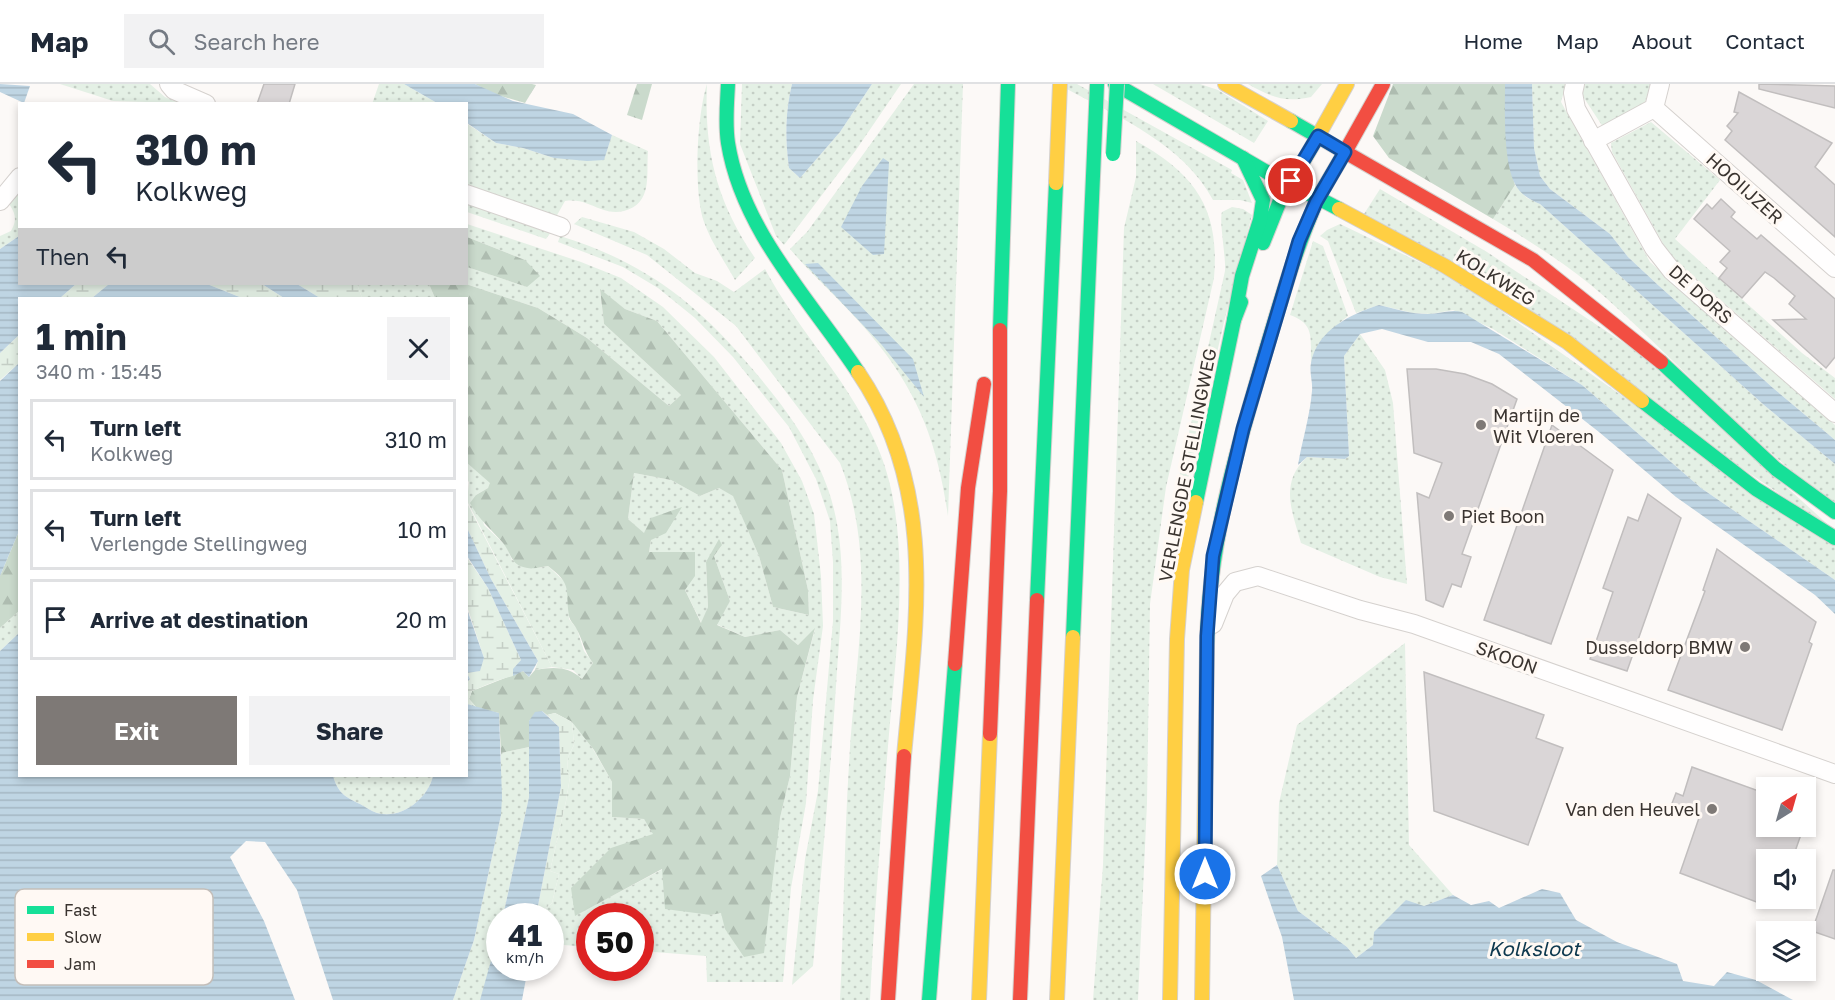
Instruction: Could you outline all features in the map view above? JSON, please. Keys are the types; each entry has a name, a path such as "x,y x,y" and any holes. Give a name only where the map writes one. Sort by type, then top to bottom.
{"main road":[{"path":"728,84 726,111 729,150 744,195 770,246 881,407 895,437 904,465 916,522 919,579 916,634 899,819 888,1000"},
{"path":"1020,1000 1060,84"},
{"path":"1057,1000 1097,84"},
{"path":"1112,159 1116,84"},
{"name":"KOLKWEG","path":"1116,84 1289,185 1318,198 1444,266 1568,342 1756,489 1835,538"},
{"name":"KOLKWEG","path":"1225,84 1533,260 1570,286 1652,354 1776,469 1835,512"},
{"name":"VERLENGDE STELLINGWEG","path":"1170,1000 1177,650 1182,570 1234,320 1272,217 1347,84"},
{"path":"1202,1000 1207,636 1213,556 1243,429 1299,241 1318,198 1383,84"},
{"path":"979,1000 1000,491 1000,272 1008,89"},
{"path":"1234,320 1242,276 1260,220 1263,200 1242,156"},
{"path":"929,1000 968,488 1000,272"},
{"path":"1078,515 1098,404"}],"street":[{"path":"169,84 174,90 203,102"},
{"name":"DE DORS","path":"1575,84 1573,93 1576,109 1654,248 1672,271 1835,413"},
{"path":"1593,141 1654,108 1660,84"},
{"name":"HOOIIJZER","path":"1654,108 1835,268"},
{"path":"0,201 18,179"},
{"path":"468,195 561,227"},
{"name":"SKOON","path":"1207,636 1226,594 1235,582 1258,576 1360,610 1414,624 1835,774"}],"green space":[{"path":"60,84 150,84 165,97 177,102 146,102 113,101"},
{"path":"379,84 404,84 435,102 373,102"},
{"path":"475,84 536,85 525,103 494,94"},
{"path":"637,84 652,84 642,120 627,115"},
{"path":"707,84 708,132 716,176 731,217 755,258 735,280 710,237 704,222 698,192 699,133"},
{"path":"742,84 792,84 786,136 789,168 800,178 840,132 872,84 901,84 856,150 784,245 776,236 740,144"},
{"path":"914,84 963,84 948,516 933,446 906,384 868,332 790,249 807,232"},
{"path":"1068,84 1077,84 1232,170 1231,173 1243,180 1252,203 1240,200 1213,200 1200,180 1168,148 1129,122 1067,89"},
{"path":"1153,84 1200,84 1218,90 1268,121 1254,143"},
{"path":"1248,84 1322,84 1311,97 1285,99"},
{"path":"1393,84 1505,84 1510,167 1515,185 1493,219 1389,158 1373,136"},
{"path":"1532,84 1566,84 1561,102 1650,262 1835,425 1835,440 1658,285 1628,257 1610,234 1550,189 1540,176 1534,148"},
{"path":"1585,84 1651,84 1643,108 1603,127 1582,95"},
{"path":"1651,122 1720,180 1675,239 1802,353 1835,378 1835,399 1670,256 1612,152 1611,143"},
{"path":"468,124 496,143 523,148 554,158 604,159 612,135 648,151 646,187 640,202 624,211 612,212 580,201 565,201 556,217 468,187"},
{"path":"1136,141 1174,166 1199,196 1208,213 1213,232 1214,278 1166,487 1150,604 1147,803 1138,1000 1093,1000 1103,865 1124,228 1136,177"},
{"path":"1515,185 1527,198 1540,204 1764,405 1835,464 1835,504 1774,456 1592,286 1523,237 1493,219"},
{"path":"18,187 18,237 0,249 0,236 11,231 15,219 8,202"},
{"path":"1380,189 1487,252 1639,353 1835,531 1364,214"},
{"path":"468,203 551,232 546,239 468,212"},
{"path":"1232,207 1243,209 1252,215 1224,322 1185,493 1176,491 1225,271 1222,212"},
{"path":"582,217 634,232 664,249 695,273 717,281 734,292 765,269 794,315 841,381 869,428 880,453 890,486 897,522 899,598 898,637 870,1000 840,1000 847,794 859,650 861,574 859,537 852,500 840,463 736,326 647,255 574,224"},
{"path":"468,224 581,262 621,278 663,307 714,357 781,443 802,481 814,514 821,576 823,626 813,700 806,803 791,888 783,982 707,982 706,956 654,952 654,903 599,903 663,869 711,915 721,913 780,818 790,776 797,697 815,629 798,645 780,630 745,637 716,624 730,601 714,556 722,545 706,562 708,607 702,624 685,590 649,552 651,540 628,519 634,473 671,480 700,496 719,488 733,495 759,556 773,607 809,615 808,590 782,470 657,321 625,309 600,290 604,324 681,395 669,406 587,338 538,308 468,285 468,267 527,287 525,260 468,237"},
{"path":"1340,224 1459,281 1835,546 1835,580 1701,488 1582,385 1493,329 1453,310 1431,314 1413,313 1379,305 1356,313 1328,241 1320,236"},
{"path":"560,236 588,245 637,269 682,298 702,316 742,357 780,403 812,452 828,489 839,537 842,586 834,721 813,966 792,985 805,859 818,791 833,621 830,521 816,479 789,427 733,357 695,318 658,288 623,267 558,242"},
{"path":"468,237 525,260 540,276 527,287 468,267"},
{"path":"1313,241 1323,246 1348,316 1326,337 1311,363 1311,340 1308,328 1290,315"},
{"path":"75,285 108,285 93,297 61,297"},
{"path":"210,285 264,285 282,297 240,297"},
{"path":"299,285 357,285 362,297 318,297"},
{"path":"357,285 429,285 435,297 362,297"},
{"path":"429,285 468,285 538,308 587,338 669,406 681,395 604,324 600,289 625,309 657,321 782,470 808,590 809,615 773,607 759,556 733,496 719,488 700,496 671,480 634,473 628,519 644,533 651,518 682,507 666,533 651,540 649,552 695,552 695,576 685,590 701,623 708,607 706,562 719,539 722,545 714,556 730,601 717,625 745,637 780,630 798,645 815,628 797,697 790,776 780,818 764,953 744,957 725,929 721,913 711,915 665,909 662,869 599,903 576,903 575,916 571,888 611,848 653,834 644,819 612,817 612,782 594,750 572,722 555,713 547,715 542,711 529,721 529,747 501,753 499,713 477,708 469,699 472,691 523,671 529,677 535,670 560,668 582,679 593,663 570,618 565,583 548,566 531,568 517,564 470,503 476,495 488,488 490,483 468,464 468,297 435,297"},
{"path":"1360,334 1385,370 1393,403 1407,584 1380,577 1301,543 1292,509 1290,487 1298,467 1307,457 1345,459 1349,456 1344,356"},
{"path":"18,336 18,364 0,380 0,353"},
{"path":"468,464 491,483 488,488 476,495 484,525 506,546 512,560 539,568 548,566 568,585 569,619 577,629 584,651 593,663 582,679 573,670 552,667 468,503"},
{"path":"468,505 552,667 535,670 538,661 491,579 468,530"},
{"path":"18,533 18,612 0,628 0,576"},
{"path":"468,559 488,588 521,660 514,669 513,676 472,691 469,699 477,708 468,704 468,681 470,679 468,673 479,671 484,658 468,609"},
{"path":"18,612 18,634 0,651 0,628"},
{"path":"1405,643 1409,845 1453,895 1424,906 1356,958 1347,947 1298,911 1277,865 1279,803 1297,725"},
{"path":"555,713 572,722 574,745 568,757 567,771 570,777 550,871 559,874 552,903 539,903 561,787 559,727 547,715"},
{"path":"572,722 586,737 612,782 612,817 644,819 655,834 588,903 576,903 576,946 564,945 564,903 552,903 559,874 550,871 570,777 567,771 568,757 574,745"},
{"path":"529,747 529,797 506,903 486,903 486,981 480,1000 453,1000 474,940 501,815 501,753"},
{"path":"333,777 433,777 420,799 396,813 375,812 346,797 337,787"}],"water":[{"path":"0,84 30,86 24,102 0,92"},
{"path":"404,84 475,84 513,101 573,114 612,135 604,160 554,158 523,148 496,143 468,124 468,102 435,102"},
{"path":"792,84 872,84 840,132 800,178 789,168 786,136"},
{"path":"1505,84 1532,84 1534,148 1540,176 1550,189 1610,234 1628,257 1658,285 1835,440 1835,464 1764,405 1540,204 1529,199 1520,191 1515,184 1508,162"},
{"path":"883,158 889,162 884,254 873,255 841,227 862,186"},
{"path":"18,237 18,285 75,285 61,297 18,297 18,336 0,353 0,249"},
{"path":"818,263 913,359 924,397 881,344 805,264"},
{"path":"108,285 210,285 240,297 93,297"},
{"path":"264,285 299,285 318,297 282,297"},
{"path":"1379,305 1422,314 1462,312 1582,385 1701,488 1835,580 1835,614 1815,595 1676,497 1599,432 1499,354 1471,342 1428,342 1382,329 1360,334 1344,356 1349,456 1345,459 1307,457 1298,465 1311,400 1311,366 1314,351 1320,341 1337,325 1357,313"},
{"path":"18,364 18,533 0,576 0,381"},
{"path":"468,530 491,579 538,661 529,677 523,671 513,676 513,669 521,660 488,588 468,558"},
{"path":"468,612 484,658 480,671 468,673"},
{"path":"18,634 18,777 333,777 343,794 350,799 377,813 396,813 420,799 433,777 468,777 468,704 499,713 501,815 474,940 453,1000 333,1000 297,890 265,842 246,841 230,857 264,921 295,1000 0,1000 0,651"},
{"path":"542,711 559,727 561,787 539,903 506,903 529,797 529,721 535,712"},
{"name":"Kolksloot","path":"1277,865 1298,911 1347,947 1356,958 1373,945 1374,932 1406,900 1424,906 1453,895 1471,905 1489,901 1499,908 1542,889 1560,893 1576,920 1617,942 1677,964 1683,981 1714,986 1727,972 1756,980 1793,1000 1294,1000 1282,937 1261,876"},
{"path":"486,979 486,981 526,981 522,1000 480,1000"}],"building":[{"path":"264,84 295,84 290,102 258,102"},
{"path":"1759,84 1835,86 1835,108 1759,89"},
{"path":"1739,92 1832,143 1815,167 1835,185 1835,237 1725,140 1732,131 1727,126 1738,113 1734,112"},
{"path":"1721,199 1735,212 1731,217 1757,239 1761,235 1835,299 1835,357 1826,368 1773,320 1806,319 1789,304 1795,296 1774,278 1765,272 1742,298 1719,278 1727,268 1720,262 1730,251 1694,219 1707,204 1712,209"},
{"path":"1407,369 1436,369 1465,374 1492,384 1517,399 1462,554 1471,557 1461,587 1452,584 1443,607 1426,600 1417,493 1429,498 1442,463 1414,453"},
{"path":"1552,425 1613,470 1551,644 1484,620"},
{"path":"1648,494 1681,518 1627,671 1590,659 1613,592 1603,588 1628,517 1638,521"},
{"path":"1717,549 1816,622 1809,642 1812,644 1782,730 1668,690 1705,591 1703,590"},
{"path":"1424,672 1544,715 1536,738 1563,748 1528,845 1434,811"},
{"path":"1692,767 1756,790 1756,837 1800,837 1796,849 1756,849 1756,902 1680,873 1700,815 1671,806 1676,793 1683,796"},
{"path":"1833,870 1835,870 1835,939 1816,932 1815,921"}],"traffic: fast":[{"path":"728,84 726,121 728,143 736,175 748,206 781,264 858,372"},
{"path":"1000,330 1008,84"},
{"path":"1073,637 1097,84"},
{"path":"1115,84 1289,185 1318,198 1345,152 1291,121"},
{"path":"1113,154 1117,84"},
{"path":"1263,243 1279,203 1318,136"},
{"path":"1234,320 1242,276 1260,220 1263,200 1243,158"},
{"path":"1037,600 1056,183"},
{"path":"1207,646 1212,572 1225,500 1243,428 1276,317 1295,257 1318,198 1339,209"},
{"path":"1196,502 1234,320 1241,302"},
{"path":"1661,362 1776,469 1835,512"},
{"path":"1642,401 1756,489 1835,538"},
{"path":"929,1000 955,664"}],"traffic: slow":[{"path":"1056,183 1060,84"},
{"path":"1225,84 1291,121"},
{"path":"1318,136 1347,84"},
{"path":"1339,209 1445,266 1567,342 1642,401"},
{"path":"858,372 884,417 901,463 911,510 916,558 916,607 904,756"},
{"path":"1170,1000 1177,639 1182,570 1196,502"},
{"path":"1057,1000 1073,637"},
{"path":"1202,1000 1207,646"},
{"path":"979,1000 990,734"}],"traffic: jam":[{"path":"1345,152 1383,84"},
{"path":"1345,152 1533,260 1661,362"},
{"path":"990,734 1000,491 1000,330"},
{"path":"955,664 968,488 984,384"},
{"path":"1020,1000 1037,600"},
{"path":"888,1000 904,756"}],"place":[{"name":"Martijn de Wit Vloeren","path":"1481,425"},
{"name":"Piet Boon","path":"1449,516"},
{"name":"Dusseldorp BMW","path":"1745,647"},
{"name":"Van den Heuvel","path":"1712,809"}],"route":[{"path":"1205,874 1207,636 1213,556 1243,429 1299,241 1316,202 1345,152 1318,136 1291,181"}]}
